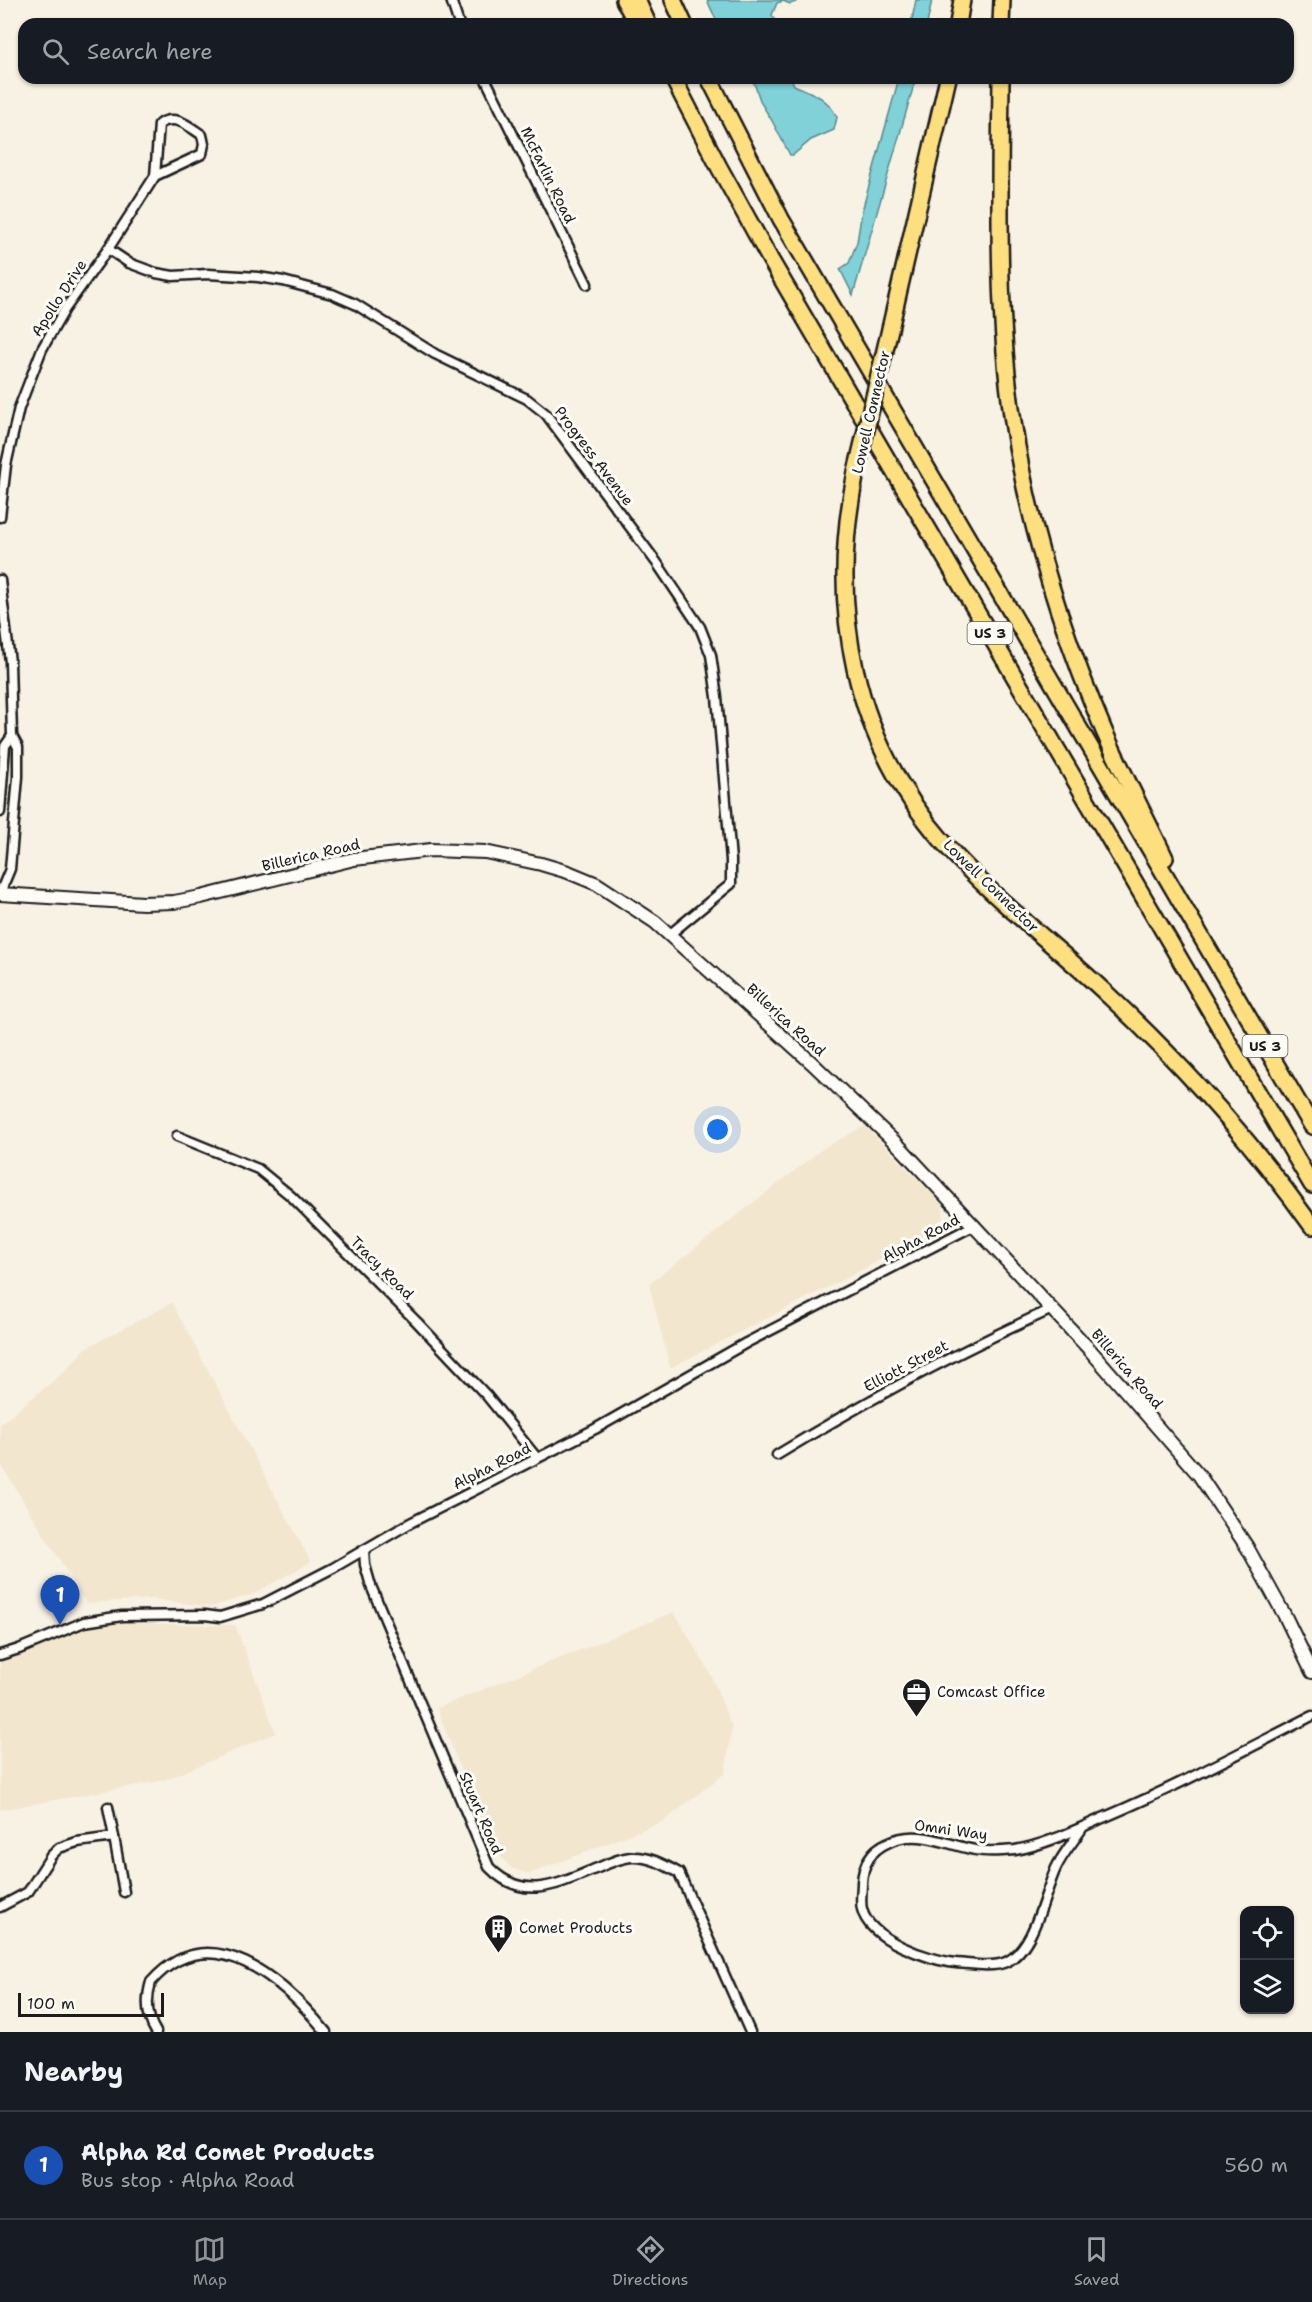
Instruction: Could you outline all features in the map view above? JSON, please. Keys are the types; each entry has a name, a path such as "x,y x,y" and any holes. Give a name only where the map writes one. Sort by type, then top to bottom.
{"highway":[{"path":"624,0 634,18"},
{"path":"637,0 645,18"},
{"path":"673,0 683,18"},
{"path":"681,0 685,18"},
{"path":"959,18 962,0"},
{"path":"1001,18 1002,0"},
{"path":"671,84 702,135"},
{"name":"US 3","path":"676,84 770,259 1312,1185"},
{"name":"US 3","path":"712,84 781,219 1312,1126"},
{"name":"Lowell Connector","path":"947,84 856,472 847,523 844,601 849,639 867,710 884,752 904,788 928,823 960,860 1110,997 1204,1094 1263,1162 1312,1226"},
{"path":"1001,84 999,246 1002,317 1013,423 1034,526 1064,626 1101,724 1218,965"}],"main road":[{"name":"Billerica Road","path":"0,894 143,903 174,902 354,859 431,850 485,852 541,864 597,884 655,922 828,1078 901,1148 1052,1309 1198,1475 1247,1547 1285,1616 1312,1672"}],"street":[{"path":"451,0 457,18"},
{"name":"McFarlin Road","path":"488,84 586,284"},
{"name":"Apollo Drive","path":"0,517 6,465 19,408 42,349 65,309 108,249 155,176 159,124 167,119 177,119 202,135 204,144 202,154 155,176"},
{"name":"Progress Avenue","path":"108,249 129,263 156,273 186,276 208,274 258,277 332,294 356,304 435,354 527,399 546,414 657,563 700,627 711,655 717,697 731,884 669,935"},
{"path":"0,580 10,662 12,736 18,747 18,777 10,869 0,894"},
{"path":"0,812 5,746 12,736"},
{"name":"Tracy Road","path":"177,1136 258,1169 291,1196 487,1396 537,1458"},
{"name":"Alpha Road","path":"0,1655 84,1622 150,1616 220,1617 263,1604 412,1522 595,1429 746,1343 975,1225"},
{"name":"Elliott Street","path":"777,1455 847,1413 975,1344 1052,1309"},
{"name":"Stuart Road","path":"364,1550 365,1565 371,1586 489,1867 501,1879 514,1885 534,1888 557,1884 628,1857 645,1857 679,1873 750,2032"},
{"name":"Omni Way","path":"1083,1827 1055,1869 1027,1941 1017,1954 1004,1963 988,1965 927,1957 903,1948 884,1936 868,1923 862,1910 863,1870 873,1851 885,1843 900,1838 920,1836 976,1850 1016,1850 1083,1827 1163,1792 1312,1716"},
{"path":"108,1807 124,1892"},
{"path":"0,1906 28,1892 59,1848 77,1842 114,1837"},
{"path":"156,2032 148,2007 151,1982 177,1959 201,1953 233,1958 258,1969 287,1991 326,2032"}],"shaded area":[{"path":"865,1126 943,1205 943,1217 929,1231 873,1264 670,1368 649,1284 825,1147"},
{"path":"172,1303 311,1562 253,1594 211,1607 152,1599 86,1603 0,1463 0,1424 62,1374 86,1348"},
{"path":"674,1612 710,1673 732,1728 725,1773 664,1821 529,1874 511,1868 490,1845 437,1708"},
{"path":"111,1623 235,1625 276,1733 165,1780 0,1810 0,1660 11,1658 80,1629"}],"water":[{"path":"707,0 796,0 790,4 783,1 777,3 772,15 774,18 715,18"},
{"path":"916,0 932,0 928,18 912,18"},
{"path":"754,84 794,84 829,105 837,117 834,130 811,140 790,155 761,103"},
{"path":"897,84 914,84 853,295 840,269 849,263 857,242 862,211"}],"place":[{"name":"Alpha Rd Comet Products","path":"60,1625"},
{"name":"Comcast Office","path":"916,1718"},
{"name":"Comet Products","path":"498,1954"}]}
